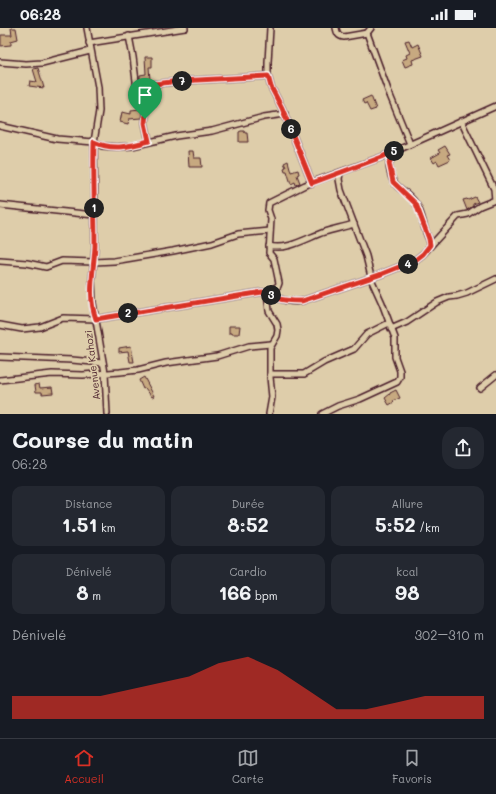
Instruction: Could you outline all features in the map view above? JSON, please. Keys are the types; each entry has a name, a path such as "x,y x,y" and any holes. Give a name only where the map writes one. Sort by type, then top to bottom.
{"street":[{"name":"Avenue Kahozi","path":"87,28 90,51 98,87 100,111 94,142 94,262 92,303 103,362 106,414"},
{"path":"89,43 185,28"},
{"path":"270,28 268,76 271,87 285,114 312,183"},
{"path":"336,28 337,33 344,37 369,30 389,93 410,144"},
{"path":"128,36 140,103 146,111 145,123 149,141"},
{"path":"0,62 26,64 42,63 90,51"},
{"path":"137,86 186,80 268,76"},
{"path":"0,325 22,329 40,327 63,318 96,319 227,297 267,292 278,286 279,283 274,259 269,253 271,219 268,210 269,203 312,183 382,157 496,106"},
{"path":"0,126 57,139 94,142 102,146 117,148 198,132 212,131 264,117 285,114"},
{"path":"267,292 276,298 294,302 302,301 372,278 414,261 423,254 458,216 468,214 480,206 495,200 494,189 461,121"},
{"path":"398,149 389,163 392,179 396,185 416,204 430,245"},
{"path":"322,414 397,382 400,377 400,371 395,357 395,338 341,190 339,179 340,173"},
{"path":"0,205 94,215"},
{"path":"269,246 278,248 294,244 324,232 354,224"},
{"path":"0,261 27,263 46,267 62,261 94,262 125,259 212,243 238,234 270,231"},
{"path":"270,374 304,374 320,364 354,349 367,334 406,322 437,302 449,297 467,293 496,279"},
{"path":"267,292 269,311 277,324 278,330 277,336 270,348 272,396 269,414"},
{"path":"0,380 52,374 83,375 138,370 166,363 217,356 249,346 271,344"},
{"path":"0,357 103,362"},
{"path":"480,388 496,375"}],"building":[{"path":"11,28 16,28 18,39 11,41 11,45 1,46 1,35 12,35"},
{"path":"409,40 412,47 418,44 423,56 412,60 413,64 405,67 402,60 407,58 406,55 410,53 405,41"},
{"path":"145,57 152,57 152,67 149,67 150,80 140,81 140,75 146,74"},
{"path":"38,68 44,88 29,86 30,81 37,82 33,69"},
{"path":"371,96 376,109 370,111 366,103 364,104 362,100"},
{"path":"140,109 142,112 141,118 129,119 128,124 120,122 122,112 131,114 131,110"},
{"path":"241,131 247,133 248,142 239,142 239,132"},
{"path":"445,146 450,154 447,155 450,160 439,165 437,161 434,163 431,158 440,153 438,150"},
{"path":"188,151 193,151 194,158 201,158 202,167 189,167"},
{"path":"288,161 291,172 298,170 299,174 297,175 300,183 296,185 295,182 291,184 287,171 285,171 284,168 286,167 284,163"},
{"path":"475,197 478,202 473,204 473,206 467,210 463,200 468,200"},
{"path":"229,326 240,326 239,334 229,333"},
{"path":"131,346 134,362 130,362 128,351 119,352 119,348"},
{"path":"144,377 154,396 152,397 145,388 143,389 139,380"},
{"path":"39,384 40,388 52,387 53,393 42,394 42,392 36,392 35,385"},
{"path":"396,390 400,398 393,401 394,402 389,405 385,398"}],"route":[{"path":"268,76 271,87 299,147 312,183 334,176 398,149 389,163 393,182 416,204 430,245 423,254 414,261 379,275 302,301 294,302 276,298 267,292 262,292 96,319 92,303 95,247 94,142 102,146 117,148 132,146 149,141 145,119 146,111 141,106 137,86 205,79 268,76"}]}
